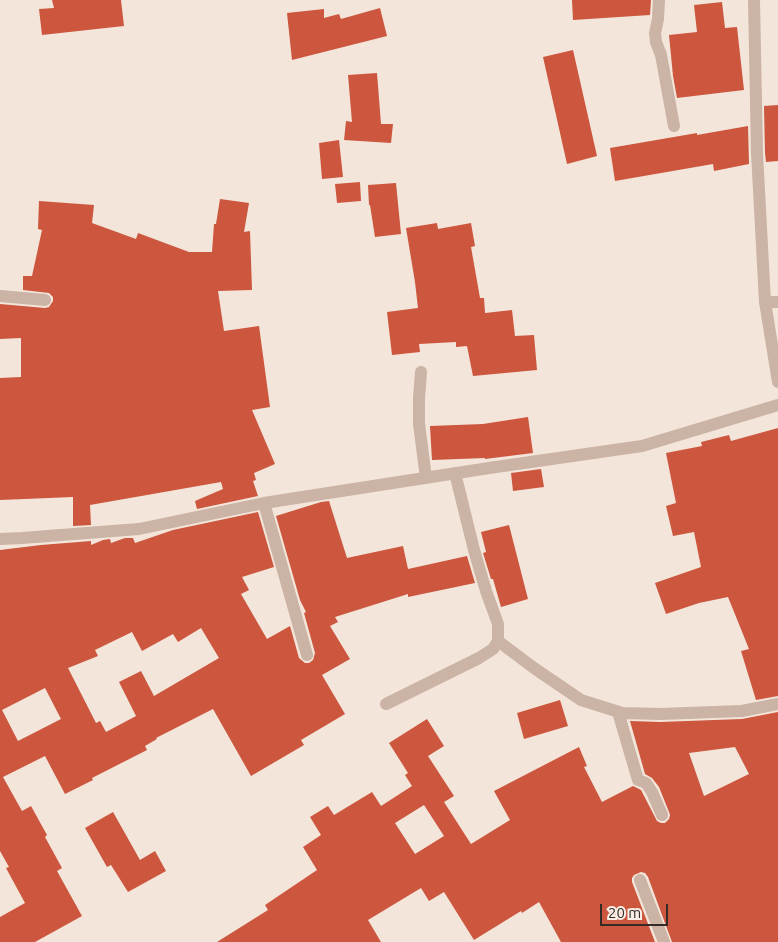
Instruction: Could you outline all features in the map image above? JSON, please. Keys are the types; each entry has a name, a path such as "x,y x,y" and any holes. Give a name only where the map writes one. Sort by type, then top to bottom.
{"street":[{"path":"659,0 655,33 656,42 661,54 674,126"},
{"path":"754,0 757,153 765,302 778,382"},
{"path":"0,296 45,300"},
{"path":"765,302 778,302"},
{"path":"421,372 419,424 426,478"},
{"path":"0,539 139,529 264,503 642,446 778,405"},
{"path":"386,704 479,658 493,649 498,641 498,624 474,550 456,473"},
{"path":"264,503 307,655"},
{"path":"498,641 581,700 618,712 660,714 742,711 778,704"},
{"path":"618,712 638,780 646,783 662,815"},
{"path":"640,880 664,942"}],"building":[{"path":"52,0 121,0 124,26 42,35 39,9 54,8"},
{"path":"572,0 651,0 650,15 573,20"},
{"path":"722,2 725,28 737,27 744,90 677,98 669,35 697,32 694,5"},
{"path":"380,8 387,36 292,60 287,13 324,9 324,18 339,14 341,19"},
{"path":"573,50 597,156 567,164 543,57"},
{"path":"377,73 381,124 393,124 391,143 344,140 346,121 352,122 348,75"},
{"path":"778,105 778,161 766,162 764,106"},
{"path":"748,126 749,164 714,171 713,164 615,181 610,148"},
{"path":"339,140 343,177 322,179 319,143"},
{"path":"360,182 361,201 337,203 335,184"},
{"path":"396,183 401,234 375,237 369,205 368,185"},
{"path":"220,199 249,203 244,232 250,231 252,290 218,291 224,331 259,326 270,407 252,410 275,464 254,473 256,480 253,481 258,496 197,509 195,501 223,489 221,482 90,505 91,525 73,526 73,497 0,500 0,378 21,377 21,338 0,339 0,304 45,308 49,307 53,301 53,297 49,293 23,290 23,276 32,276 42,230 38,229 39,201 94,205 92,223 136,239 138,233 189,252 212,252 214,224 216,224"},
{"path":"437,223 438,229 471,223 475,246 471,247 480,298 484,298 485,313 512,310 515,336 534,335 537,370 473,376 467,346 456,347 456,342 419,344 420,352 392,355 387,312 418,308 406,228"},
{"path":"528,417 533,453 485,459 432,460 430,426 483,424"},
{"path":"778,428 778,696 756,700 741,651 749,649 728,597 699,603 666,614 655,583 701,567 694,532 673,536 666,506 676,503 666,453 702,446 701,442 729,435 731,441"},
{"path":"541,469 544,487 513,491 511,473"},
{"path":"329,501 347,558 403,546 408,569 467,556 475,583 408,597 408,594 335,617 338,622 330,626 350,659 322,675 345,714 301,740 304,745 251,776 213,709 156,738 145,746 147,750 65,794 45,756 3,777 22,811 31,806 62,868 57,871 82,916 35,942 0,942 0,917 25,903 6,868 9,867 0,851 0,550 91,541 91,545 103,540 110,539 111,543 125,538 133,538 135,543 173,530 258,512 274,567 242,577 249,590 241,594 267,639 290,626 299,658 305,663 309,663 313,660 315,653 304,613 306,612 300,600 276,516","holes":["201,628 219,658 154,696 141,671 119,682 136,716 106,732 100,721 96,723 68,668 98,656 95,650 132,632 142,651 173,634 178,642","45,688 61,719 18,741 2,710"]},
{"path":"509,525 528,599 501,607 483,553 486,552 481,532"},
{"path":"560,700 568,726 524,739 517,713"},
{"path":"778,712 778,942 672,942 648,877 645,873 641,872 634,875 632,882 655,942 561,942 539,902 474,940 444,892 429,901 421,888 368,920 381,942 217,942 268,910 265,905 317,870 303,847 321,835 310,817 328,806 334,815 372,792 381,806 412,786 405,775 408,773 389,743 427,719 444,746 428,756 454,796 444,802 471,844 510,820 494,791 579,747 587,766 584,767 602,802 633,786 641,790 657,821 665,823 669,819 669,812 659,787 652,778 645,774 630,721 660,722 742,719","holes":["735,747 749,774 704,796 689,753","424,805 444,836 415,854 395,823"]},
{"path":"113,812 140,860 155,851 166,871 128,892 111,865 107,867 85,828"}]}
